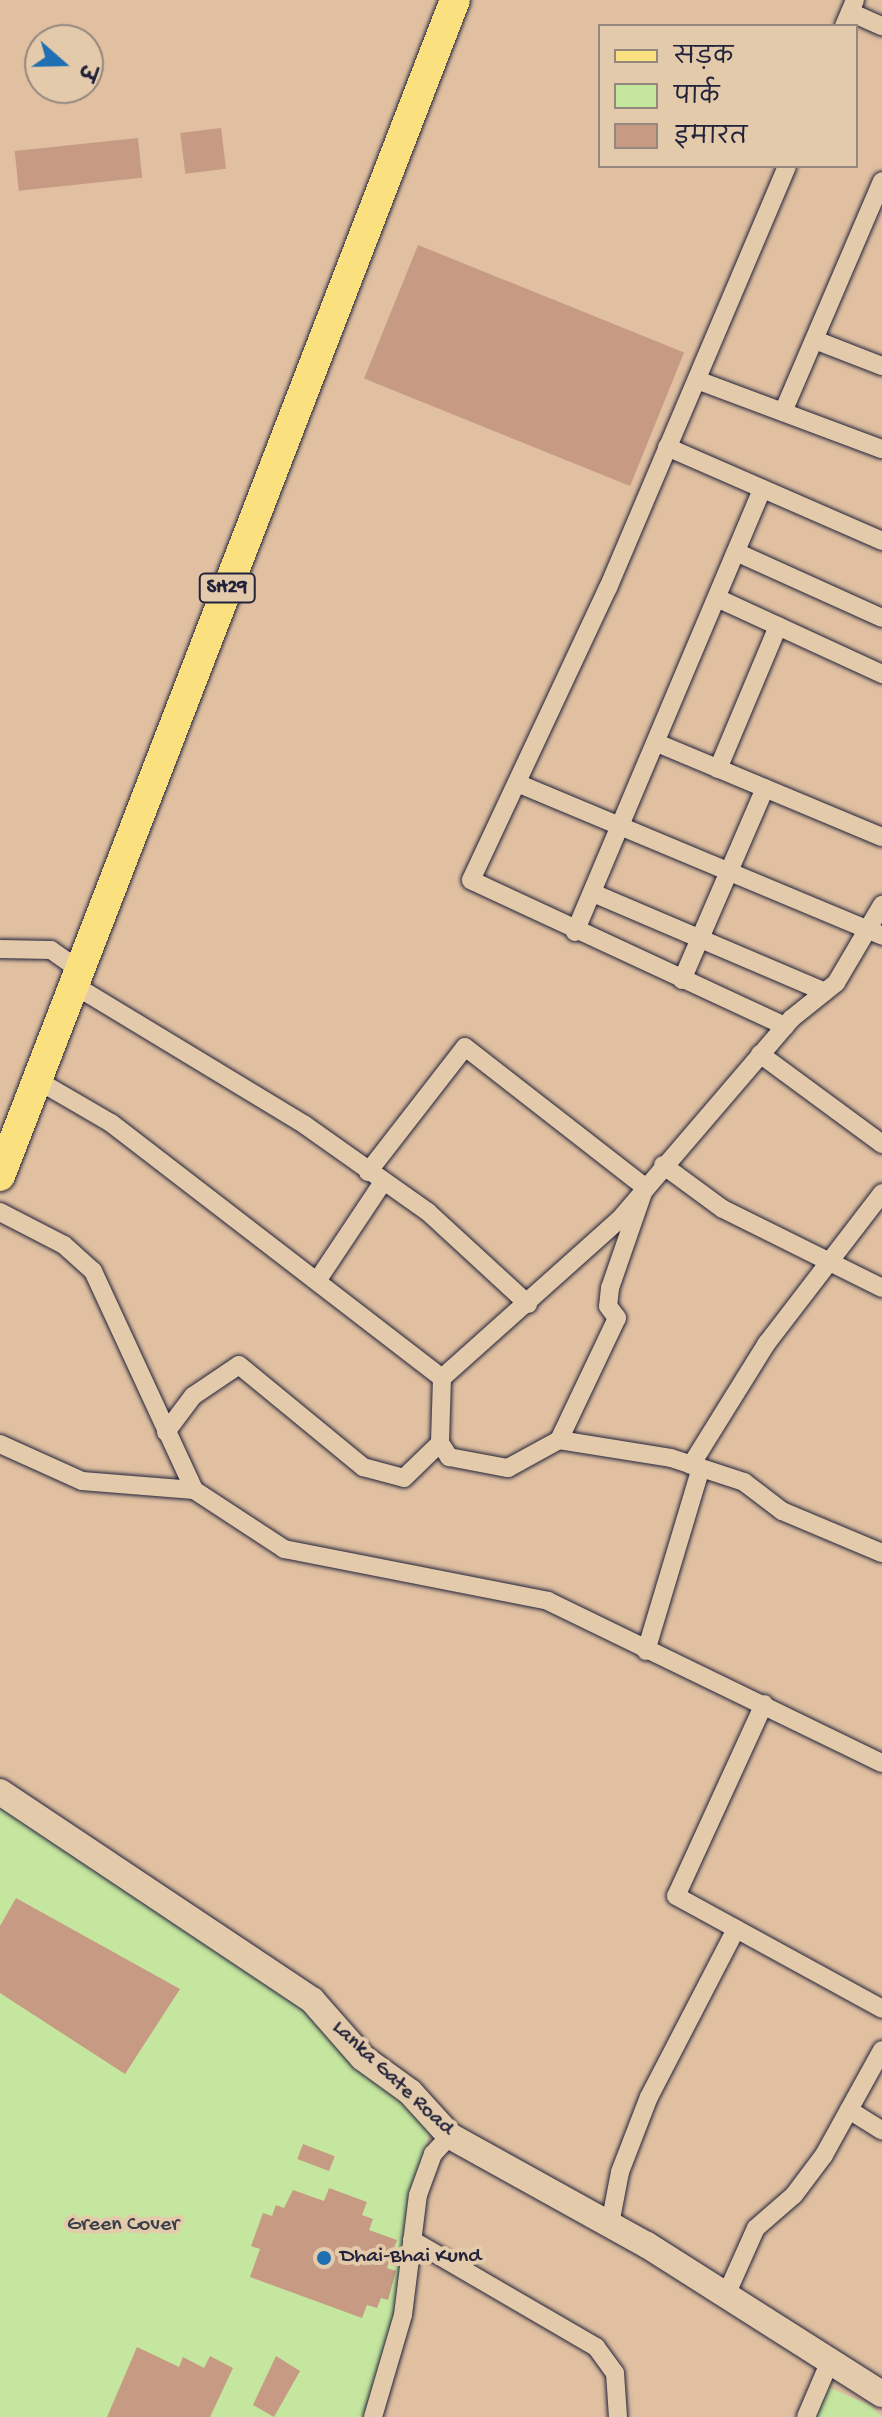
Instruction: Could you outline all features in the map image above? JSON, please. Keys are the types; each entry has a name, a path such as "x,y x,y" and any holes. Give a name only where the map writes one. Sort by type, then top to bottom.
{"main road":[{"name":"SH29","path":"0,1176 455,0"}],"street":[{"path":"850,13 882,26"},
{"path":"785,1026 575,932 471,880 697,380 786,168"},
{"path":"783,412 882,181"},
{"path":"815,340 882,366"},
{"path":"697,380 882,449"},
{"path":"667,447 882,541"},
{"path":"575,932 622,827 762,489"},
{"path":"736,552 882,618"},
{"path":"717,598 882,674"},
{"path":"718,769 778,626"},
{"path":"657,743 882,837"},
{"path":"517,783 876,934"},
{"path":"682,980 765,788"},
{"path":"593,893 825,992"},
{"path":"882,905 876,934 825,992 785,1026 619,1220 442,1378 440,1443 449,1457 493,1470 559,1440 696,1466 744,1482 782,1511 882,1553"},
{"path":"0,949 51,950 77,977 305,1125 428,1212 528,1304"},
{"path":"317,1281 375,1177 465,1047 645,1187"},
{"path":"760,1054 882,1144"},
{"path":"37,1080 111,1123 442,1378"},
{"path":"663,1165 723,1209 882,1288"},
{"path":"559,1440 617,1318 608,1306 610,1288 645,1187"},
{"path":"646,1651 696,1466 827,1263 882,1193"},
{"path":"0,1212 64,1245 93,1271 194,1490"},
{"path":"166,1432 193,1396 239,1365 363,1467 404,1478 440,1443"},
{"path":"0,1444 82,1481 194,1490 284,1549 519,1592 764,1704 882,1763"},
{"path":"764,1704 676,1896 882,2009"},
{"name":"Lanka Gate Road","path":"0,1792 312,2000 363,2058 410,2092 450,2136 610,2224 882,2394"},
{"path":"610,2224 620,2172 649,2097 736,1929"},
{"path":"726,2295 756,2228 794,2195 849,2110 882,2050"},
{"path":"849,2110 882,2131"},
{"path":"373,2417 403,2315 418,2195 433,2154 450,2136"},
{"path":"412,2240 596,2347 615,2373 618,2417"},
{"path":"806,2417 830,2361"}],"green space":[{"name":"Green Cover","path":"0,1796 312,2000 430,2131 407,2221 399,2309 365,2417 0,2417"},
{"path":"824,2385 871,2406 882,2417 811,2417"}],"building":[{"path":"221,128 226,169 185,174 180,133"},
{"path":"138,138 142,178 19,191 15,151"},
{"path":"418,245 684,353 630,486 364,379"},
{"path":"16,1898 180,1989 125,2074 0,1993 0,1926"},
{"path":"303,2144 335,2156 329,2171 297,2159"},
{"name":"Dhai-Bhai Kund","path":"329,2188 367,2202 362,2215 373,2219 369,2230 397,2240 387,2268 396,2271 388,2300 381,2298 377,2308 367,2305 362,2318 250,2277 260,2249 251,2246 263,2213 272,2216 276,2205 284,2208 293,2190 324,2201"},
{"path":"137,2347 179,2367 183,2357 204,2368 210,2356 233,2368 210,2417 107,2417"},
{"path":"276,2356 300,2371 274,2417 253,2405"}],"place":[{"name":"Dhai-Bhai Kund","path":"324,2258"}]}
